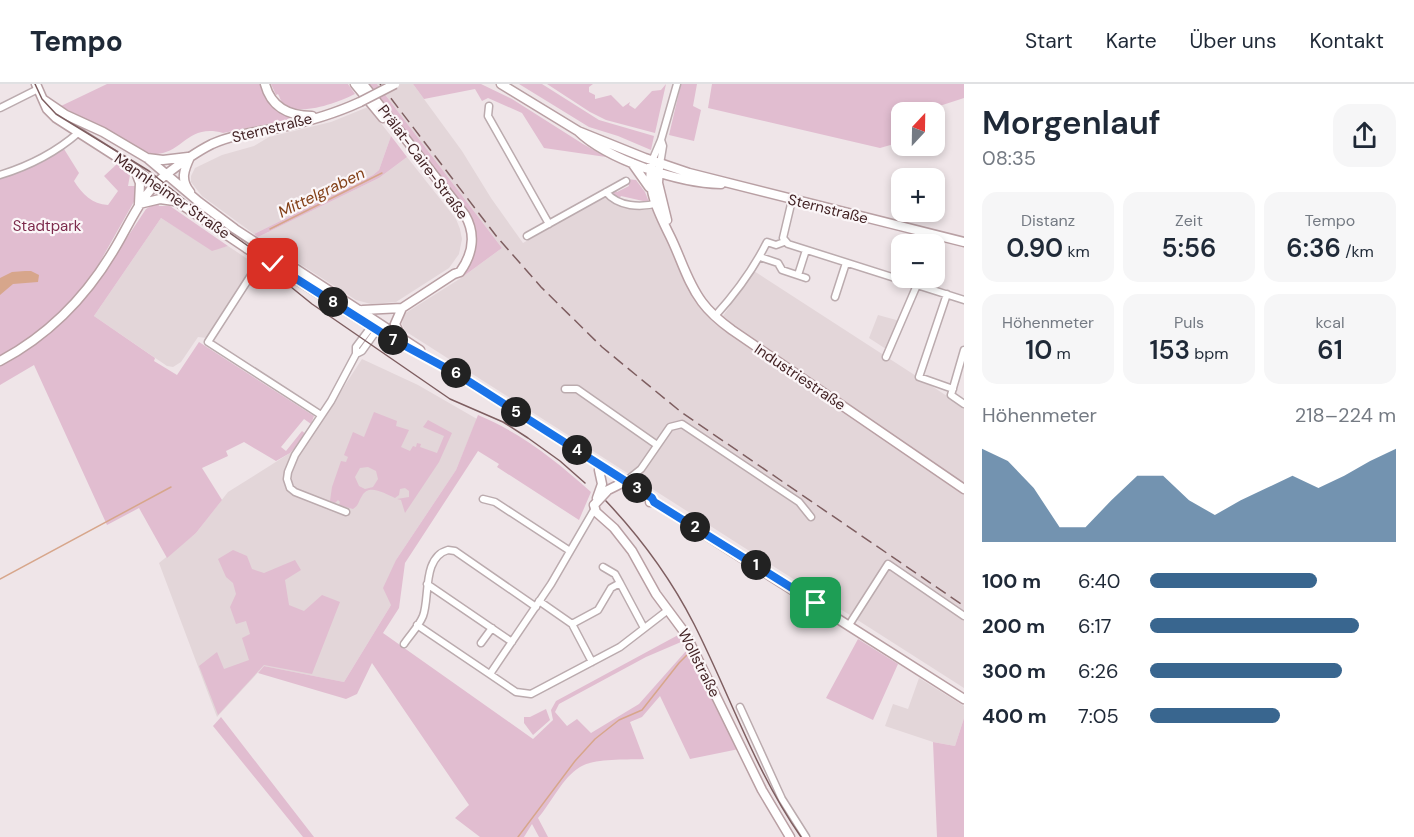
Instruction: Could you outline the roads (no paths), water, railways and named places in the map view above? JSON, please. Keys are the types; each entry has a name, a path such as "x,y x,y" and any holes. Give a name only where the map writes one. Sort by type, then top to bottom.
{"street":[{"path":"265,84 267,93 277,106 297,115 321,116"},
{"name":"Prälat-Caire-Straße","path":"355,84 388,120"},
{"name":"Prälat-Caire-Straße","path":"363,84 416,156 465,215 471,229 471,247 460,272 377,326"},
{"name":"Sternstraße","path":"0,361 32,342 72,307 103,267 139,204 155,184 190,156 228,138 321,116 360,102 395,84"},
{"name":"Sternstraße","path":"501,84 578,131 655,167"},
{"path":"655,167 677,84"},
{"path":"0,108 37,86"},
{"name":"Mannheimer Straße","path":"37,86 47,109 52,114 134,168 176,201 246,248 412,347 546,431 649,502 654,502"},
{"name":"Mannheimer Straße","path":"44,100 66,115 103,132 147,158 235,229 359,309 377,326 401,337 412,347"},
{"path":"489,106 488,116 549,224"},
{"name":"Sternstraße","path":"578,131 587,139 630,161 712,178 914,234"},
{"path":"0,176 41,159 63,146 78,133"},
{"path":"147,158 163,160 190,156 183,180 199,202"},
{"path":"630,161 652,192"},
{"name":"Industriestraße","path":"655,167 652,192 659,203 670,235 695,291 715,316 964,489"},
{"name":"Industriestraße","path":"655,167 659,203"},
{"path":"134,168 140,183 139,204 160,199 176,201"},
{"path":"527,236 626,181"},
{"path":"606,192 618,201 632,206 643,207 659,203"},
{"path":"784,242 792,200"},
{"name":"Sternstraße","path":"945,241 964,242"},
{"path":"715,316 737,293 767,242 776,245 784,242 891,277"},
{"path":"798,275 806,250"},
{"path":"760,257 778,263 782,270 806,278"},
{"path":"835,297 846,263"},
{"path":"255,269 208,342 321,416"},
{"path":"886,357 918,288"},
{"path":"926,288 964,300"},
{"path":"946,294 919,377 952,392 964,404"},
{"path":"359,309 399,310 396,324 401,337"},
{"path":"346,512 295,492 288,483 288,472 291,462 321,416 356,354 362,351 377,326"},
{"path":"952,392 964,350"},
{"path":"565,389 577,389 657,446"},
{"path":"490,674 570,551 602,494 638,473 670,427 678,423 687,425 799,502 811,517"},
{"name":"Mannheimer Straße","path":"546,431 599,470 639,489 654,502 964,699"},
{"path":"594,508 602,484 599,470"},
{"path":"638,473 639,489"},
{"path":"483,499 495,502 570,551"},
{"name":"Wollstraße","path":"594,508 623,539 685,633 762,790 790,837"},
{"path":"404,644 423,617 427,584 433,565 440,554 448,550 455,551 572,624 592,662"},
{"path":"849,625 888,564 964,616"},
{"path":"603,567 615,574 644,628"},
{"path":"572,624 598,610 610,588 620,583"},
{"path":"427,584 512,642"},
{"path":"417,625 516,692 531,694 620,647 668,610"},
{"path":"481,643 492,628"},
{"path":"740,707 783,799 806,837"}],"waterway":[{"name":"Mittelgraben","path":"270,229 382,173"},
{"path":"0,579 171,487"},
{"path":"518,837 575,761 595,739 619,720 642,710 689,653"}],"tram line":[{"path":"35,84 42,99 56,114 149,171 196,209 258,253 291,287 312,304 450,399 503,422 528,438 585,483"},
{"path":"606,501 654,560 685,607 756,759 801,837"}],"railway":[{"path":"380,84 497,237 541,287 602,347 681,412 964,606"}],"park label":[{"name":"Stadtpark","path":"47,226"}]}
